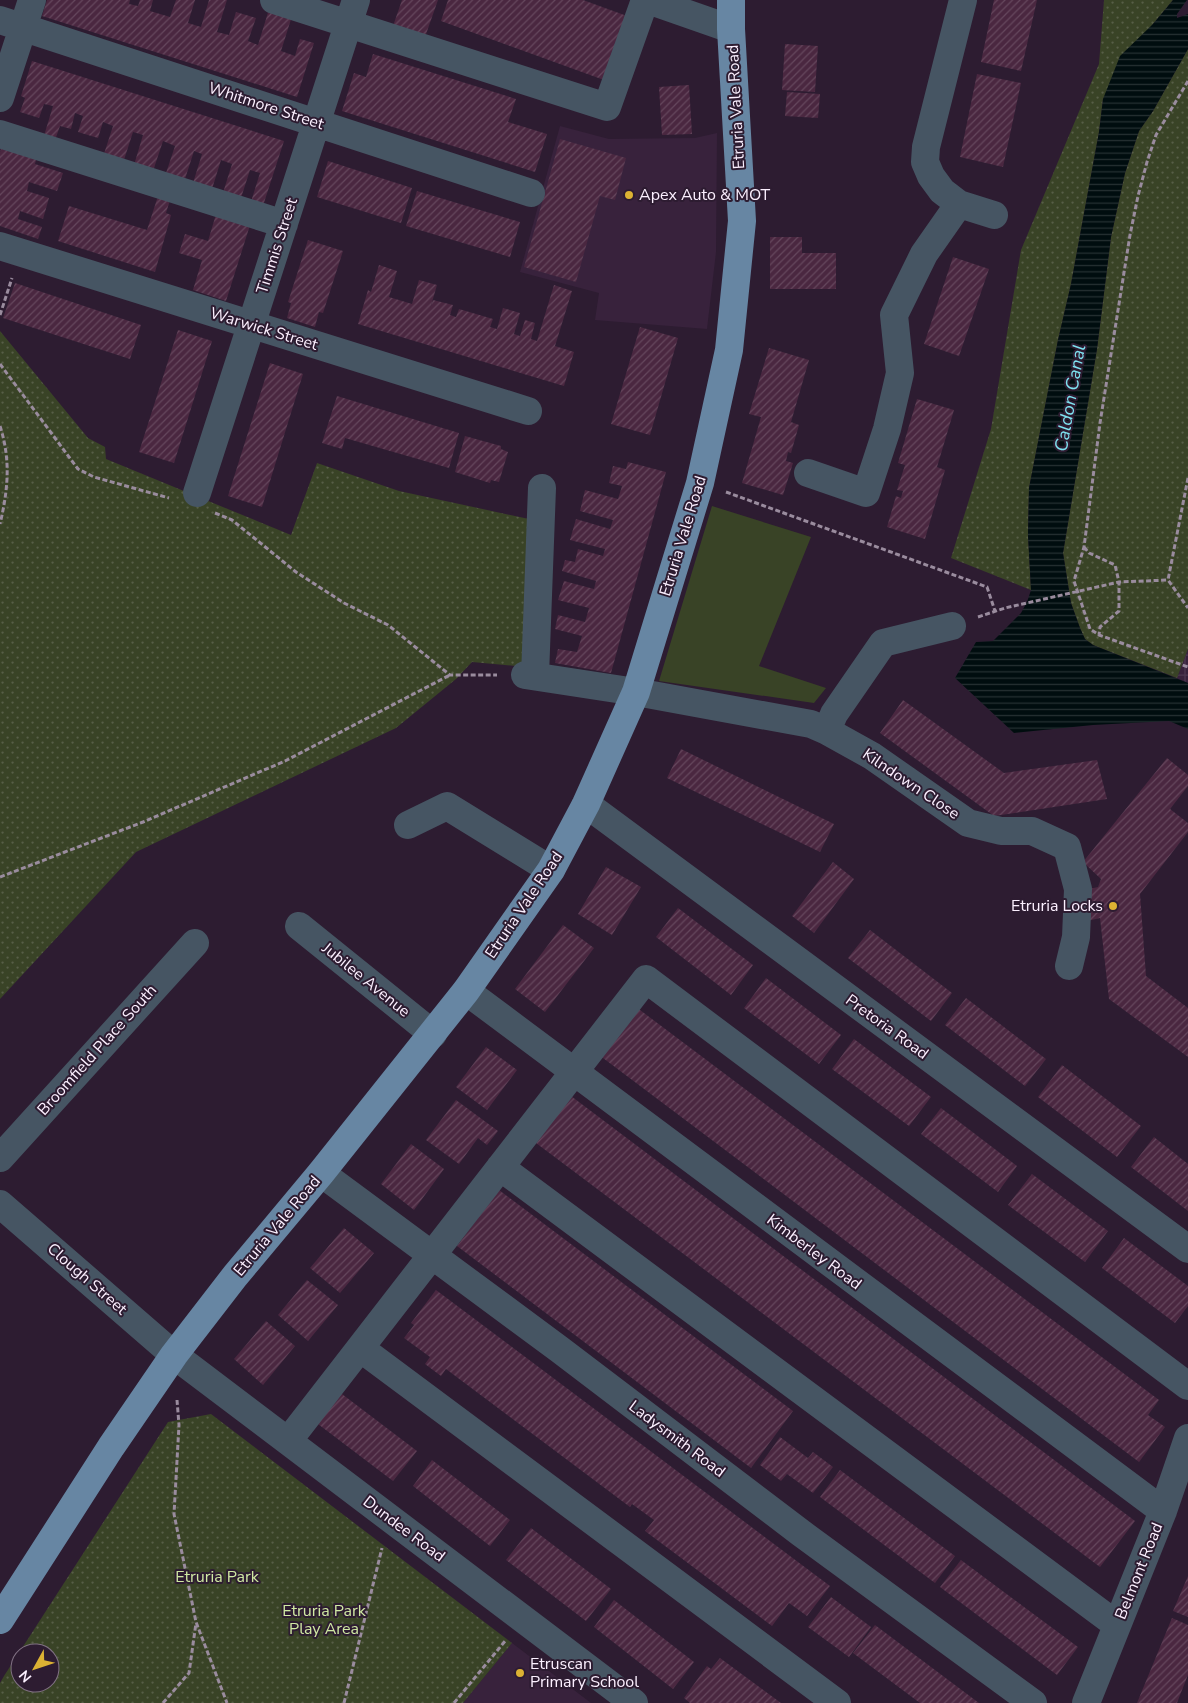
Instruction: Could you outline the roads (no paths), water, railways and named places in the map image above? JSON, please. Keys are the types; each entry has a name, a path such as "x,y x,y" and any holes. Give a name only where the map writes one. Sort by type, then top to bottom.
{"main road":[{"name":"Etruria Vale Road","path":"0,1620 111,1447 174,1355 235,1276 322,1173 466,991 551,870 586,804 636,692 700,483 729,350 742,222 731,0"}],"street":[{"path":"0,98 12,24 32,0"},
{"path":"274,0 352,12 607,108 647,0 731,29"},
{"path":"963,0 926,147 925,162 931,176 942,191 959,204 994,215"},
{"name":"Timmis Street","path":"194,501 352,12"},
{"name":"Whitmore Street","path":"12,24 531,193"},
{"path":"0,134 284,224"},
{"path":"808,473 866,493 887,430 900,373 896,350 894,315 924,254 959,204"},
{"name":"Warwick Street","path":"10,249 528,411"},
{"name":"Kilndown Close","path":"542,488 530,676 636,692 811,724 872,756 968,823 1001,831 1032,831 1067,846 1078,889 1076,937 1068,966"},
{"path":"833,734 834,714 883,643 952,626"},
{"name":"Pretoria Road","path":"586,804 1188,1249"},
{"path":"408,825 447,806 551,870"},
{"name":"Jubilee Avenue","path":"299,926 433,1034"},
{"name":"Broomfield Place South","path":"0,1158 195,943"},
{"path":"288,1442 646,979 1188,1386"},
{"name":"Kimberley Road","path":"466,991 1163,1511"},
{"path":"500,1167 1117,1625"},
{"name":"Ladysmith Road","path":"322,1173 801,1533 1033,1703"},
{"name":"Clough Street","path":"0,1204 174,1355"},
{"path":"360,1348 837,1703"},
{"name":"Dundee Road","path":"174,1355 634,1703"},
{"name":"Belmont Road","path":"1086,1703 1163,1511 1188,1438"}],"water":[{"name":"Caldon Canal","path":"1173,0 1187,0 1177,14 1177,18 1188,14 1188,49 1153,111 1139,131 1125,173 1111,237 1097,349 1063,553 1071,603 1085,639 1093,645 1188,683 1188,729 1169,721 1093,725 1014,733 955,678 976,642 993,641 1021,613 1031,590 1028,535 1029,488 1071,284 1099,132 1103,99 1120,56 1153,24"}],"place":[{"name":"Apex Auto & MOT","path":"629,195"},
{"name":"Etruria Locks","path":"1113,906"},
{"name":"Etruscan Primary School","path":"520,1673"}],"park label":[{"name":"Etruria Park","path":"217,1577"},
{"name":"Etruria Park Play Area","path":"324,1620"}]}
